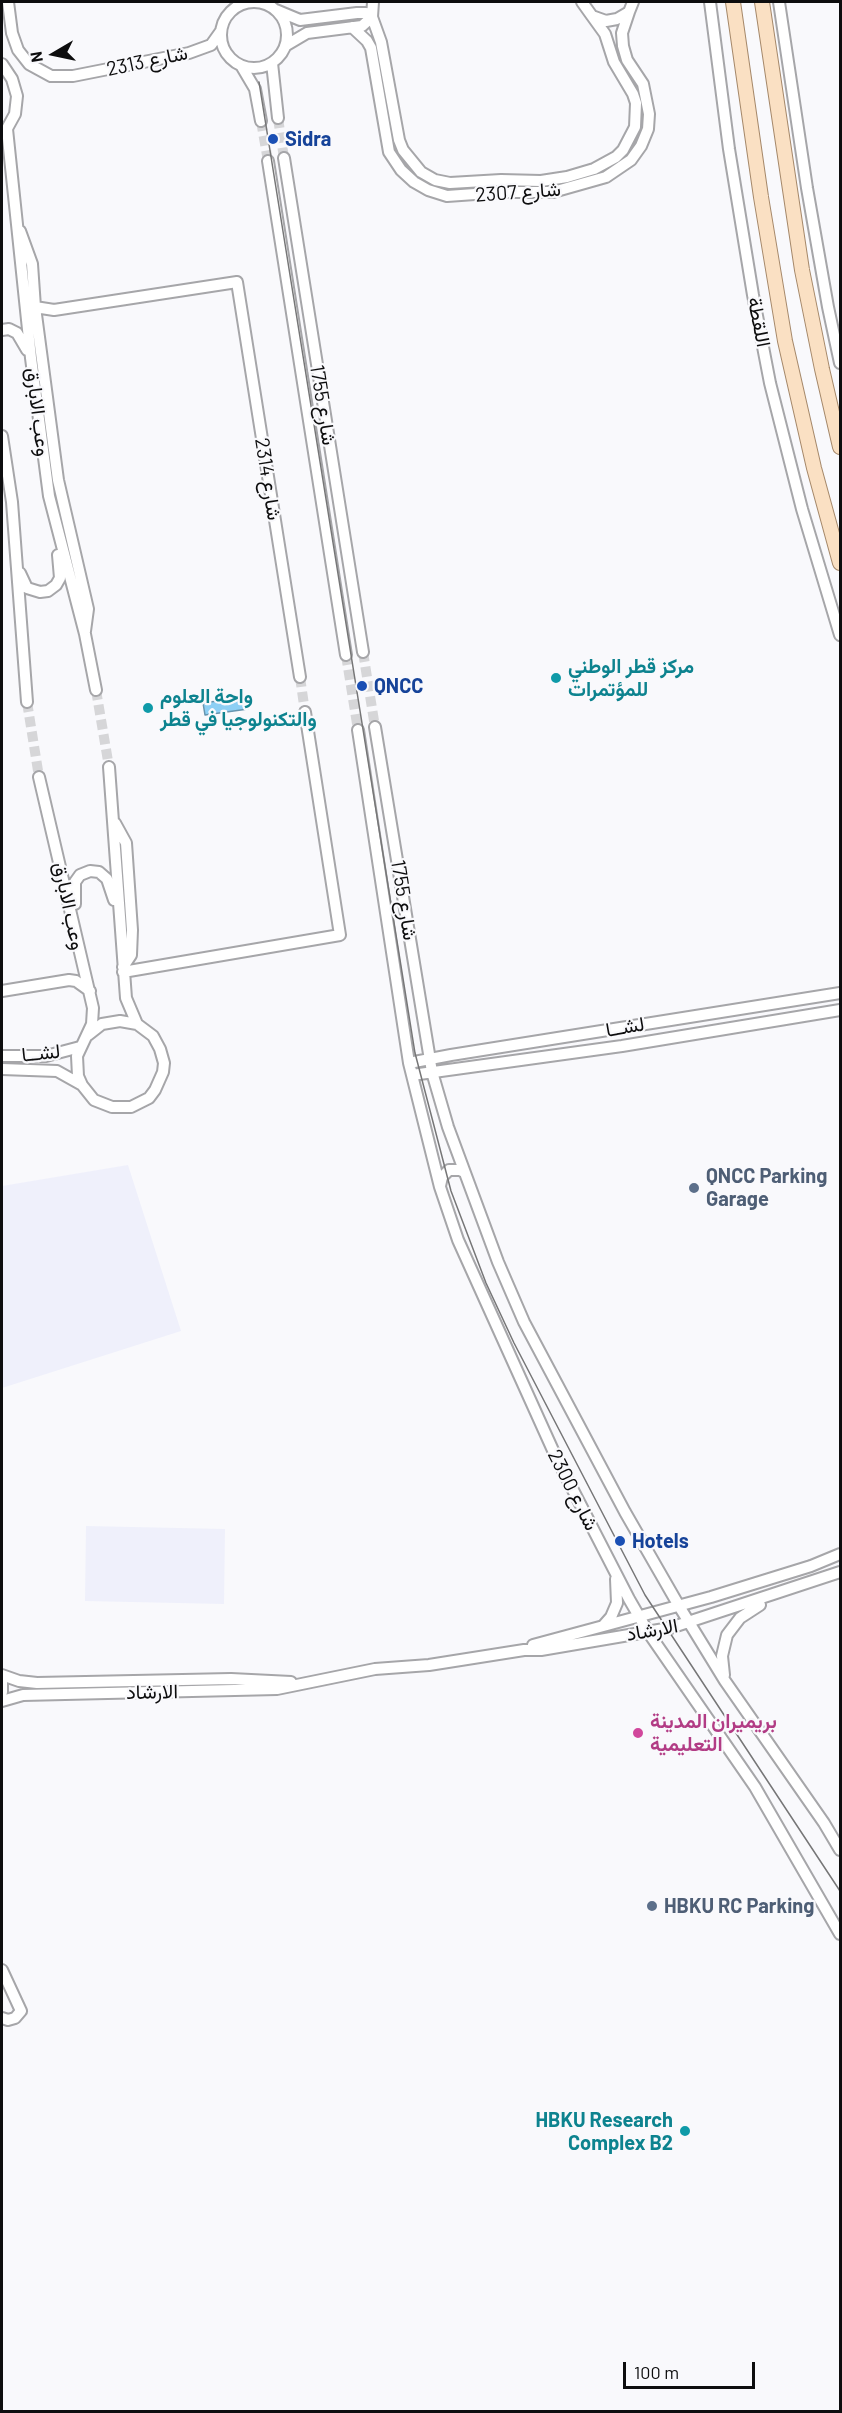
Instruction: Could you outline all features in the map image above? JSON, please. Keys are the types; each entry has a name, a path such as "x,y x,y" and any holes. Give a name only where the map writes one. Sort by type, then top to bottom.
{"main road":[{"name":"اللقطة","path":"733,2 761,197 785,341 814,468 840,562"},
{"path":"762,2 802,270 840,447"}],"street":[{"name":"شارع 2313","path":"8,2 12,33 18,50 29,64 51,76 73,76 189,53 211,45 221,31"},
{"path":"261,121 255,89 242,67 228,56 221,40 221,31 227,16 238,4 251,2 267,4 295,18 307,20 366,15"},
{"path":"285,46 308,33 366,24 368,2"},
{"path":"366,15 373,2"},
{"name":"شارع 2307","path":"366,15 381,42 399,140 403,150 422,172 435,180 450,183 501,180 541,181 567,177 594,169 616,157 623,150 635,127 636,103 633,94 613,58 605,34 582,2"},
{"name":"اللقطة","path":"710,2 729,148 770,383 802,509 840,635"},
{"path":"779,2 807,188 840,363"},
{"path":"242,67 258,69 272,63 281,54 285,46 286,27 274,7"},
{"path":"592,16 601,20 612,20 631,7"},
{"name":"شارع 2307","path":"352,27 371,48 389,152 401,170 414,182 428,190 447,196 503,192 553,192 606,177 631,160 641,146 648,129 649,114 643,84 627,60 622,33 631,7"},
{"path":"2,62 12,79 17,96 15,114 4,133"},
{"path":"272,63 278,118"},
{"name":"وعب الابارق","path":"4,133 52,513 85,634 96,690"},
{"name":"شارع 1755","path":"284,158 363,652"},
{"name":"شارع 1755","path":"268,161 346,655"},
{"path":"16,223 32,264 35,307 58,480 88,609 85,634"},
{"name":"شارع 2314","path":"54,310 237,282 300,677"},
{"path":"35,307 54,310"},
{"path":"39,326 44,317 54,310"},
{"path":"2,330 9,329 17,333 31,358"},
{"path":"39,421 46,397"},
{"name":"وعب الابارق","path":"2,436 12,502 27,702"},
{"path":"15,555 22,581 27,588 44,592 56,585 61,574 52,513"},
{"path":"123,970 340,936 305,712"},
{"name":"شارع 1755","path":"375,727 432,1072"},
{"name":"شارع 1755","path":"358,730 412,1075"},
{"path":"109,767 126,998 137,1024"},
{"name":"وعب الابارق","path":"39,777 77,934 81,963 90,991 93,1017 88,1035"},
{"path":"114,821 126,843 132,930 131,955 123,970"},
{"path":"77,934 74,886 80,875 86,872 99,872 107,879 121,926"},
{"path":"131,955 138,963 150,967"},
{"path":"2,991 69,980 78,974 81,963"},
{"path":"69,980 80,983 90,991"},
{"name":"لشــا","path":"409,1063 840,993"},
{"name":"لشــا","path":"412,1075 622,1046 840,1010"},
{"path":"129,1021 137,1024 153,1036 164,1063 162,1076 155,1090 149,1098 131,1107 112,1107 94,1100 82,1085 77,1066 80,1047 95,1029 111,1022 129,1021"},
{"name":"لشــا","path":"2,1056 46,1056 80,1047"},
{"name":"لشــا","path":"2,1069 57,1071 82,1085"},
{"name":"شارع 2300","path":"432,1072 489,1241 524,1322 625,1512 679,1606 725,1681 825,1823 840,1850"},
{"name":"شارع 2300","path":"412,1075 440,1187 458,1240 556,1457 648,1632 755,1787 840,1934"},
{"path":"440,1187 445,1173 454,1169 464,1172"},
{"name":"الارشاد","path":"524,1650 603,1626 640,1618 811,1566 840,1554"},
{"name":"الارشاد","path":"2,1701 24,1695 259,1690 375,1669 429,1665 524,1650 541,1650 690,1623 840,1572"},
{"name":"الارشاد","path":"603,1626 611,1617 617,1604 615,1573"},
{"name":"الارشاد","path":"725,1681 722,1649 732,1626 776,1594"},
{"name":"الارشاد","path":"2,1675 19,1681 37,1683 231,1679 303,1683"},
{"path":"2,1682 2,1692"},
{"path":"2,1970 21,2011 15,2018 8,2020 2,2018"}],"shaded area":[{"path":"128,1165 181,1331 2,1388 2,1186"},
{"path":"86,1526 225,1529 224,1604 85,1601"}],"water":[{"path":"246,697 248,709 205,715 203,703"}],"tunnel":[{"path":"278,118 284,158"},
{"path":"261,121 268,161"},
{"path":"363,652 375,727"},
{"path":"346,655 358,730"},
{"path":"300,677 305,712"},
{"path":"96,690 109,767"},
{"path":"27,702 39,777"}],"tram line":[{"path":"259,82 415,1053 451,1191 486,1283 514,1343 645,1595 840,1891"}],"place":[{"name":"Sidra","path":"273,139"},
{"name":"مركز قطر الوطني للمؤتمرات","path":"556,678"},
{"name":"QNCC","path":"362,686"},
{"name":"واحة العلوم والتكنولوجيا في قطر","path":"148,708"},
{"name":"QNCC Parking Garage","path":"694,1188"},
{"name":"Hotels","path":"620,1541"},
{"name":"بريميران المدينة التعليمية","path":"638,1733"},
{"name":"HBKU RC Parking","path":"652,1906"},
{"name":"HBKU Research Complex B2","path":"685,2131"}]}
